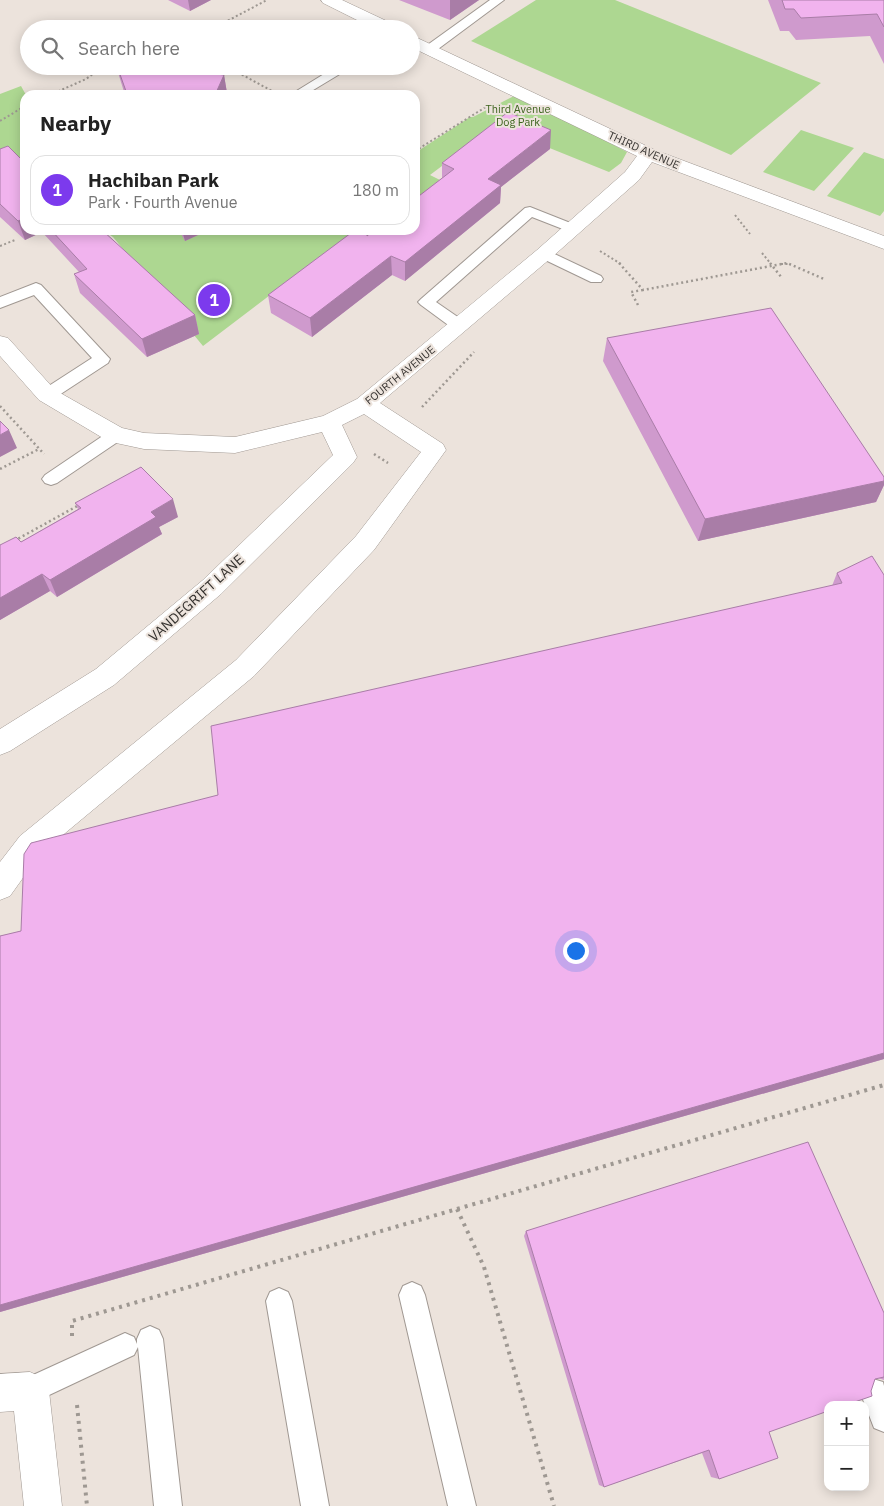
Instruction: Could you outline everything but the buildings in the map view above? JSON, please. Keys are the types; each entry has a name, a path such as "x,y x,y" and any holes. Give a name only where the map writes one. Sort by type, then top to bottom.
{"street":[{"path":"329,0 370,20"},
{"name":"THIRD AVENUE","path":"420,44 648,154 884,243"},
{"name":"FOURTH AVENUE","path":"0,343 47,395 116,435 144,441 235,445 329,422 365,404 460,326 632,176 648,154"},
{"path":"0,886 30,845 245,668 364,543 435,450 365,404"},
{"name":"VANDEGRIFT LANE","path":"0,743 105,678 212,587 324,478 345,457 329,422"},
{"path":"15,1392 43,1506"}],"lane":[{"path":"430,49 498,0"},
{"path":"305,90 331,75"},
{"path":"460,326 426,302 530,211 573,229"},
{"path":"544,254 596,279"},
{"path":"0,303 36,288 102,359 47,395"},
{"path":"57,475 116,435"},
{"path":"412,1295 462,1506"},
{"path":"280,1301 314,1506"},
{"path":"15,1392 73,1371 137,1342 168,1506"},
{"path":"873,1392 884,1418"}],"path":[{"path":"229,20 267,0"},
{"path":"61,90 92,75"},
{"path":"242,75 270,90"},
{"path":"420,148 493,103"},
{"path":"0,121 20,109"},
{"path":"733,212 750,234"},
{"path":"0,246 15,240"},
{"path":"762,252 782,278"},
{"path":"638,305 632,292 643,290"},
{"path":"0,406 38,449 57,475"},
{"path":"0,469 38,449"},
{"path":"8,545 82,504"},
{"path":"87,1506 73,1371 72,1321 884,1085"},
{"path":"457,1209 484,1267 554,1506"}],"green space":[{"path":"536,0 615,0 821,83 731,155 471,41"},
{"path":"21,86 23,90 20,90 20,169 0,155 0,94"},
{"name":"Third Avenue Dog Park","path":"518,94 627,152 621,163 609,172 495,126 430,175 442,181 420,199 420,150 470,117"},
{"path":"801,130 854,148 814,191 763,172"},
{"path":"864,152 884,159 884,211 880,216 827,196"},
{"path":"110,235 374,235 351,253 336,245 203,346"}],"place":[{"name":"Hachiban Park","path":"214,300"}]}
